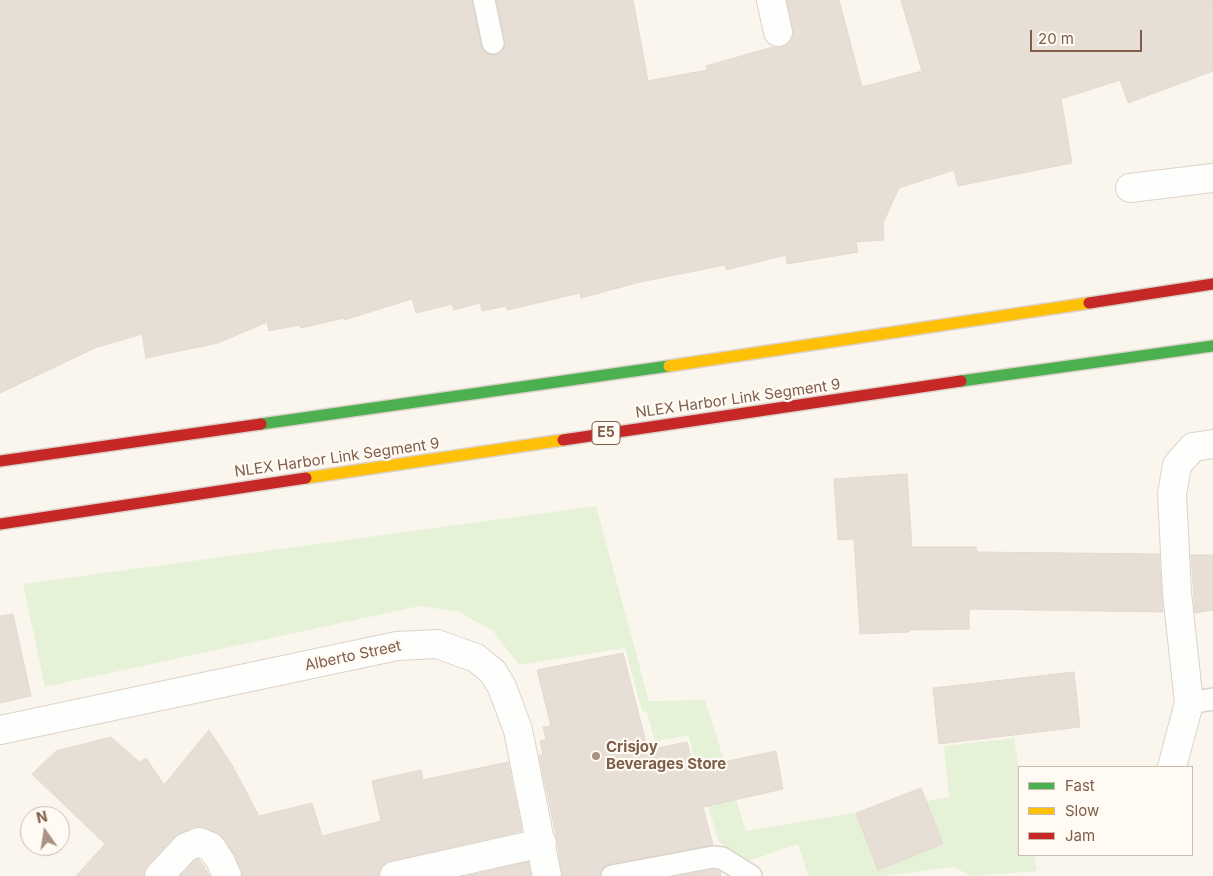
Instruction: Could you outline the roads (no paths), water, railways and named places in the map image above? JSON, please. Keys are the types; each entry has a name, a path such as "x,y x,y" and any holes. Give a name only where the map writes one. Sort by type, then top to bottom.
{"highway":[{"path":"0,461 659,367 1213,284"},
{"name":"NLEX Harbor Link Segment 9","path":"0,524 950,382 1213,346"}],"street":[{"path":"771,0 778,32"},
{"path":"1130,188 1213,178"},
{"path":"1172,766 1201,701 1177,593 1172,494 1177,465 1203,445"},
{"name":"Alberto Street","path":"0,730 397,646 437,644 476,658 492,672 502,687 518,730 542,843 547,876"},
{"path":"159,876 186,847 199,842 211,847 221,862 227,876"},
{"path":"394,876 542,843"}],"lane":[{"path":"484,0 494,43"},
{"path":"612,876 713,857 722,858 751,876"}],"place":[{"name":"Crisjoy Beverages Store","path":"596,756"}]}
